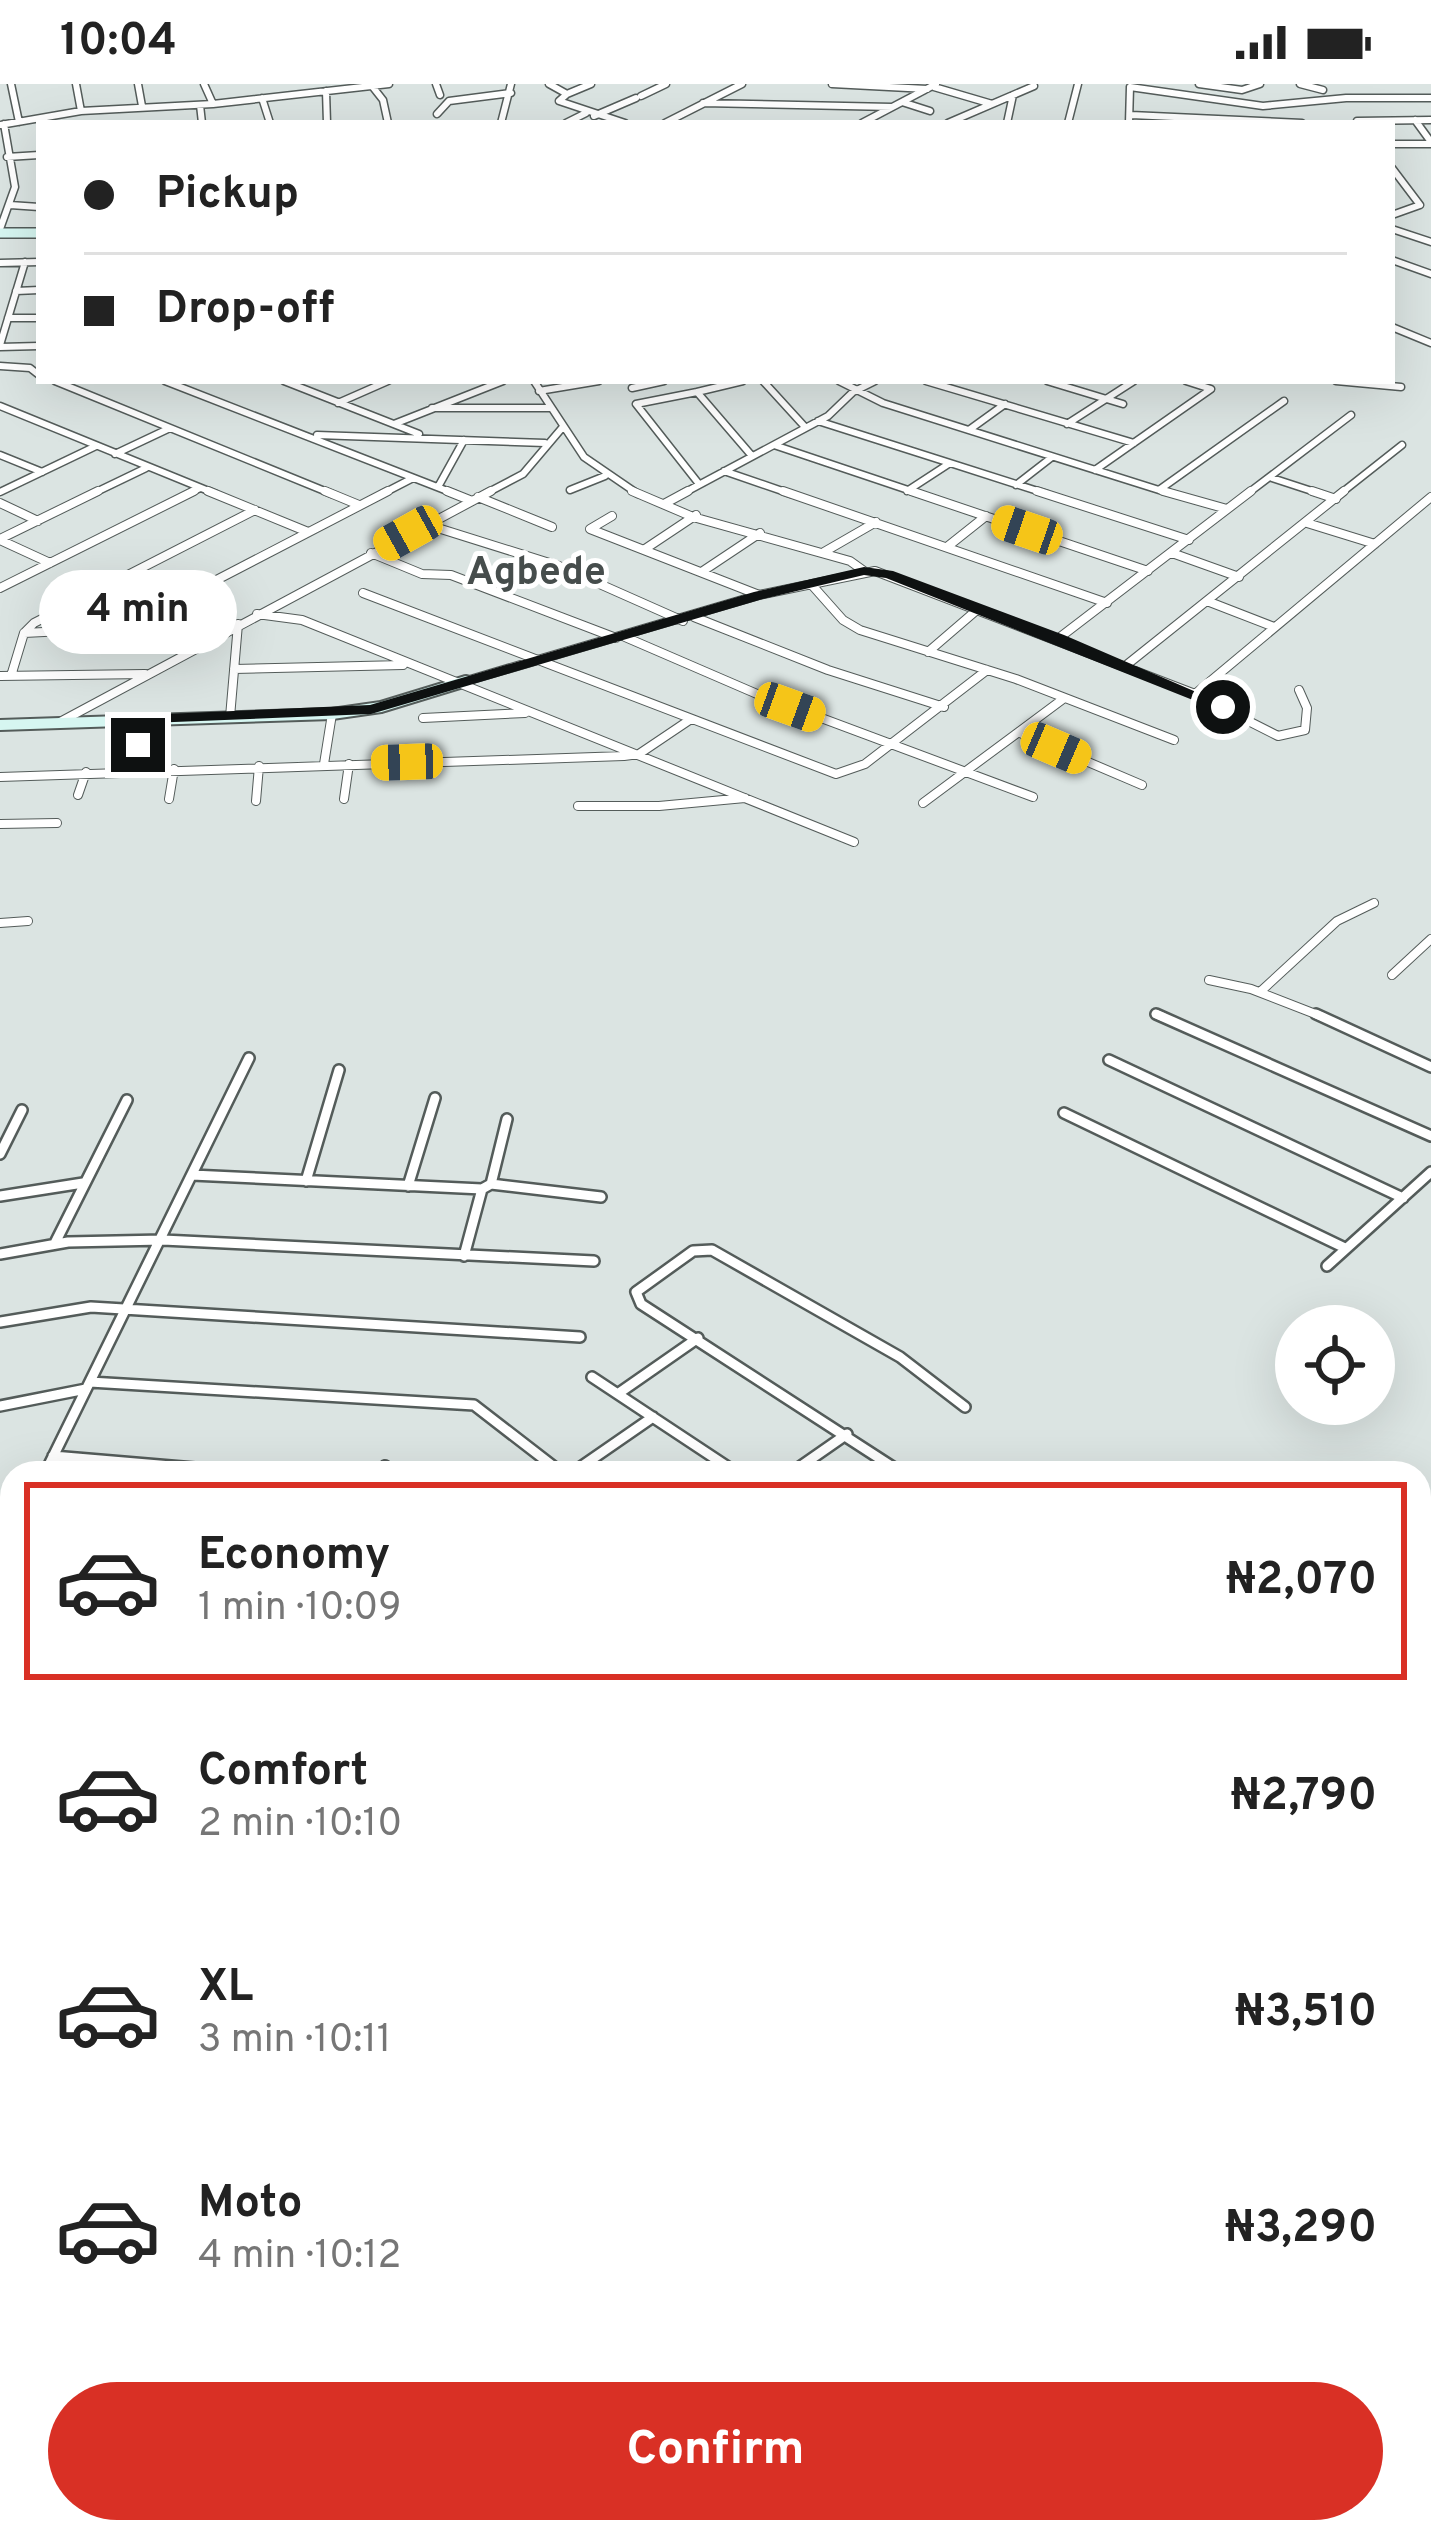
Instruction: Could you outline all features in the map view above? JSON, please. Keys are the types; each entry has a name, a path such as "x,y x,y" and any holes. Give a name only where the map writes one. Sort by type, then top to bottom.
{"street":[{"path":"10,84 19,122"},
{"path":"76,84 81,111"},
{"path":"138,84 142,106"},
{"path":"204,84 213,104"},
{"path":"268,84 274,96"},
{"path":"36,232 0,231 15,187 2,124 81,111 213,104 389,84"},
{"path":"436,84 440,95"},
{"path":"549,84 567,94"},
{"path":"590,84 558,99 613,120"},
{"path":"574,120 666,84"},
{"path":"671,120 742,84"},
{"path":"832,84 932,86 992,104"},
{"path":"1069,120 1078,84"},
{"path":"1199,84 1242,90 1260,84"},
{"path":"1300,84 1323,90"},
{"path":"372,86 383,100 387,120"},
{"path":"868,120 932,86"},
{"path":"955,120 1034,86"},
{"path":"437,114 449,101 486,99 495,88 511,88 502,120"},
{"path":"1173,120 1130,119 1130,88 1263,106 1346,98 1431,98"},
{"path":"326,91 327,120"},
{"path":"1008,120 1013,95"},
{"path":"262,98 269,120"},
{"path":"902,102 930,111"},
{"path":"703,103 892,107"},
{"path":"200,105 202,120"},
{"path":"132,106 135,120"},
{"path":"70,113 71,120"},
{"path":"1395,120 1431,120"},
{"path":"1415,120 1431,143"},
{"path":"1395,144 1431,143"},
{"path":"7,157 36,155"},
{"path":"1395,172 1419,207"},
{"path":"0,202 36,207"},
{"path":"1395,214 1419,207 1431,211"},
{"path":"1395,230 1431,242"},
{"path":"1395,261 1431,274"},
{"path":"0,262 36,262"},
{"path":"25,262 0,346 36,346"},
{"path":"16,291 36,290"},
{"path":"0,303 13,302"},
{"path":"8,318 36,317"},
{"path":"1395,328 1431,343"},
{"path":"0,366 36,373"},
{"path":"62,384 359,505"},
{"path":"173,384 552,527"},
{"path":"291,384 426,437"},
{"path":"338,403 381,384"},
{"path":"394,424 495,384"},
{"path":"535,384 562,428 605,476 664,504 824,553 864,571 888,574 1059,638 1288,737 1305,730 1308,722 1299,690"},
{"path":"539,391 581,384"},
{"path":"629,384 644,401"},
{"path":"699,484 635,405 730,384"},
{"path":"766,384 805,427"},
{"path":"843,384 853,392 969,430 1227,509"},
{"path":"664,504 818,422 869,384"},
{"path":"936,384 1134,443"},
{"path":"1056,384 1123,404"},
{"path":"1067,424 1130,384"},
{"path":"1095,470 1211,388 1197,384"},
{"path":"1368,384 1401,387"},
{"path":"697,392 752,456"},
{"path":"1159,490 1283,400"},
{"path":"969,430 1004,404"},
{"path":"0,406 308,532"},
{"path":"432,408 550,408"},
{"path":"1059,638 1351,415"},
{"path":"818,422 1189,540"},
{"path":"115,454 170,428"},
{"path":"60,722 523,474 545,442 562,428"},
{"path":"306,435 545,442"},
{"path":"438,487 464,440"},
{"path":"773,445 1148,571"},
{"path":"1124,667 1402,445"},
{"path":"0,492 96,446"},
{"path":"0,455 41,472"},
{"path":"1016,485 1052,457"},
{"path":"908,491 950,463"},
{"path":"0,540 147,467"},
{"path":"724,471 1107,603"},
{"path":"570,490 605,476"},
{"path":"24,633 118,630 413,478"},
{"path":"1272,478 1336,500"},
{"path":"0,588 200,488"},
{"path":"1195,694 1431,497"},
{"path":"0,503 38,520"},
{"path":"11,676 24,633 39,620 255,510"},
{"path":"645,549 696,515"},
{"path":"612,516 590,529 759,595"},
{"path":"947,547 986,516"},
{"path":"824,553 876,522"},
{"path":"1307,523 1375,544"},
{"path":"425,524 479,545 537,558 683,621"},
{"path":"704,571 760,533"},
{"path":"0,540 50,563"},
{"path":"371,553 422,574 451,575 620,637 757,694 1033,797"},
{"path":"1172,554 1239,577"},
{"path":"0,725 332,714 381,707 759,595 864,571"},
{"path":"812,584 849,625 988,670 1174,740"},
{"path":"363,592 836,774 851,771 892,743 988,670"},
{"path":"1207,601 1274,627"},
{"path":"928,652 978,608"},
{"path":"257,614 302,620 854,842"},
{"path":"694,616 828,670 944,707"},
{"path":"230,717 238,624"},
{"path":"234,669 408,664"},
{"path":"0,676 146,674"},
{"path":"923,803 1063,699"},
{"path":"423,718 533,712"},
{"path":"324,764 332,714"},
{"path":"134,770 142,719"},
{"path":"0,777 639,754 691,719"},
{"path":"1019,733 1142,785"},
{"path":"344,799 349,764"},
{"path":"256,801 259,766"},
{"path":"169,799 174,769"},
{"path":"78,796 86,772"},
{"path":"578,806 659,806 746,798"},
{"path":"0,824 57,823"},
{"path":"1260,992 1337,921 1374,903"},
{"path":"0,923 28,921"},
{"path":"1392,975 1431,939"},
{"path":"1209,980 1222,978 1260,992 1426,1064 1431,1052"},
{"path":"1156,1014 1431,1136"},
{"path":"51,1461 249,1058"},
{"path":"1109,1060 1403,1198"},
{"path":"306,1181 339,1070"},
{"path":"408,1186 435,1098"},
{"path":"55,1244 127,1100"},
{"path":"0,1154 22,1110"},
{"path":"1064,1113 1346,1248"},
{"path":"464,1256 507,1119"},
{"path":"1327,1266 1431,1172"},
{"path":"192,1175 487,1187 601,1197"},
{"path":"0,1196 82,1183"},
{"path":"0,1254 55,1244 163,1240 594,1261"},
{"path":"885,1461 635,1297 693,1251 708,1249 900,1357 965,1407"},
{"path":"0,1322 50,1310 128,1308 580,1337"},
{"path":"620,1393 698,1338"},
{"path":"592,1377 719,1461"},
{"path":"0,1406 88,1386 474,1405 544,1461"},
{"path":"589,1461 652,1417"},
{"path":"808,1461 847,1434"},
{"path":"53,1456 112,1461"}],"district":[{"name":"Agbede","path":"536,570"}],"route":[{"path":"138,745 142,719 371,710 759,595 864,571 888,574 1059,638 1223,707"}]}
